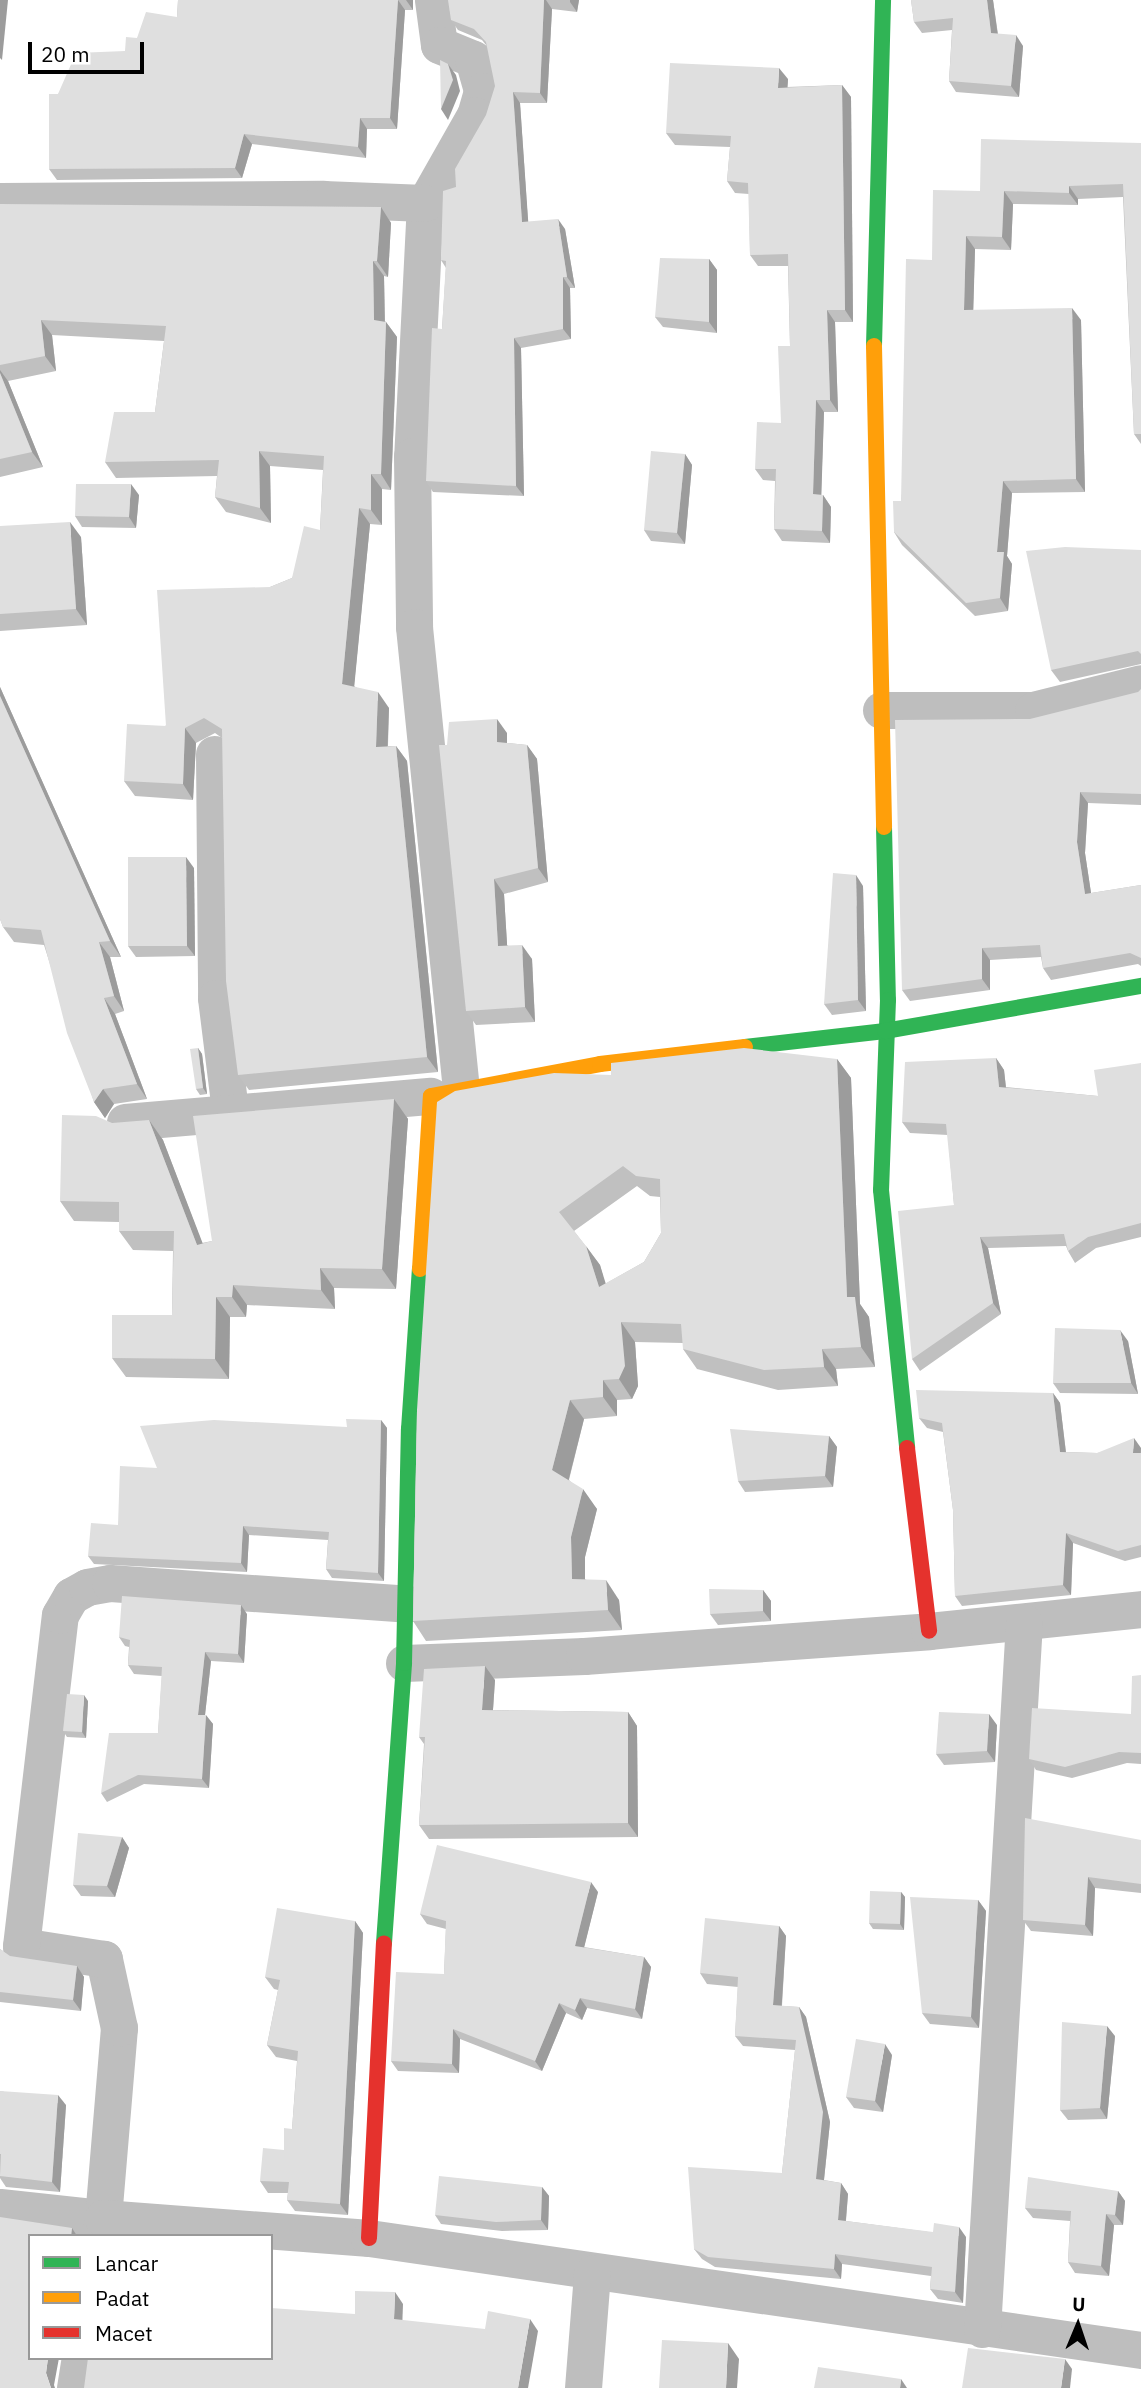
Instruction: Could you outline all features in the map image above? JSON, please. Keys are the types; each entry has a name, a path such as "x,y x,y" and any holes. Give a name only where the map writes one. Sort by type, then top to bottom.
{"street":[{"path":"369,2238 378,2026 407,1604 409,1429 446,1093 412,596 412,456 425,203 475,115 482,91 473,60 439,45 433,0"},
{"path":"883,0 873,404 881,710 885,1031 881,1190 891,1317 929,1631"},
{"path":"0,201 323,199 425,203"},
{"path":"881,710 1033,710 1141,683"},
{"path":"214,754 216,998 230,1111"},
{"path":"125,1122 446,1093 600,1064 885,1031 1141,986"},
{"path":"102,2227 118,2028 104,1959 20,1945 60,1615 71,1596 87,1587 110,1583 407,1604"},
{"path":"404,1663 584,1656 929,1631 1141,1609"},
{"path":"982,2329 1024,1622"},
{"path":"0,2207 102,2227 272,2234"},
{"path":"273,2234 369,2238 592,2273 1141,2350"},
{"path":"583,2388 592,2273"},
{"path":"75,2388 80,2360"}],"building":[{"path":"178,0 398,0 390,118 360,118 358,147 244,134 235,168 49,169 49,94 58,94 76,53 125,51 126,37 137,38 146,12 177,17"},
{"path":"448,0 544,0 540,93 513,92 522,222 558,219 567,277 563,277 563,329 514,338 516,486 426,481 432,328 442,329 446,261 441,260 443,191 456,187 455,169 486,115 495,86 486,42 474,29 451,20"},
{"path":"911,0 987,0 991,33 1016,35 1011,86 949,81 953,18 914,22"},
{"path":"440,60 448,64 453,80 441,109"},
{"path":"670,63 779,68 778,88 842,85 845,310 827,310 830,400 816,400 813,494 823,495 822,531 774,529 776,469 755,469 757,422 781,423 778,346 790,346 788,254 750,255 748,183 727,181 731,136 666,133"},
{"path":"981,139 1141,143 1141,434 1134,434 1123,184 1069,186 1069,193 1004,191 1002,237 966,236 964,310 1072,308 1076,479 1003,481 997,552 1004,552 1000,598 966,603 894,532 893,501 901,501 906,259 932,260 933,190 980,191"},
{"path":"0,204 381,207 377,261 373,261 374,320 386,322 381,474 371,474 371,510 359,508 342,684 378,692 376,747 396,746 427,1057 238,1075 226,981 222,729 204,718 185,728 183,784 124,781 127,724 166,726 157,590 270,587 292,578 304,526 320,530 324,456 259,451 260,508 215,497 219,460 105,462 114,412 155,412 166,326 41,320 45,356 0,365"},
{"path":"660,258 709,259 709,322 655,317"},
{"path":"0,373 32,452 0,459"},
{"path":"651,451 685,454 677,533 644,530"},
{"path":"76,484 131,484 129,517 75,516"},
{"path":"70,522 76,609 0,614 0,526"},
{"path":"1065,547 1141,550 1141,654 1138,651 1051,670 1026,551"},
{"path":"1141,689 1141,794 1080,792 1077,842 1085,894 1141,885 1141,958 1130,953 1043,968 1040,945 982,948 982,979 902,990 895,720 1030,719 1138,692"},
{"path":"0,696 110,941 99,942 114,996 104,998 137,1084 103,1089 94,1102 67,1033 41,930 3,927 0,919"},
{"path":"497,719 497,742 527,745 538,868 494,879 498,946 522,945 525,1007 466,1011 439,745 447,745 449,722"},
{"path":"128,857 186,857 187,946 128,946"},
{"path":"833,873 856,875 858,1000 824,1004"},
{"path":"198,1048 203,1088 196,1089 190,1049"},
{"path":"744,1048 837,1059 847,1297 855,1297 861,1347 822,1349 824,1367 764,1370 683,1349 681,1324 621,1322 625,1366 619,1379 603,1380 603,1397 570,1400 552,1470 583,1489 571,1537 572,1579 606,1580 608,1610 413,1621 417,1410 437,1102 455,1091 554,1073 611,1075 611,1063","holes":["623,1166 636,1176 660,1179 661,1233 644,1262 599,1287 586,1246 559,1212"]},
{"path":"996,1058 999,1087 1098,1096 1094,1070 1141,1063 1141,1223 1088,1237 1068,1251 1064,1234 980,1237 993,1303 912,1359 898,1211 954,1205 946,1124 902,1122 905,1062"},
{"path":"394,1099 382,1269 320,1268 321,1290 233,1285 232,1297 216,1297 215,1359 112,1358 112,1315 172,1315 174,1231 119,1231 119,1202 60,1201 62,1115 96,1116 112,1123 149,1120 197,1245 212,1241 193,1116"},
{"path":"1055,1328 1120,1330 1131,1383 1053,1383"},
{"path":"916,1390 1053,1393 1060,1452 1097,1453 1134,1438 1133,1453 1141,1453 1141,1545 1118,1551 1066,1533 1063,1585 955,1596 953,1510 942,1423 919,1418"},
{"path":"346,1419 381,1420 378,1573 326,1569 329,1532 243,1526 241,1563 88,1556 91,1523 118,1525 120,1466 157,1468 140,1426 214,1420 347,1427"},
{"path":"730,1429 829,1436 825,1476 738,1481"},
{"path":"709,1589 763,1590 763,1611 710,1614"},
{"path":"122,1596 241,1605 238,1654 205,1652 198,1715 206,1715 202,1779 138,1775 101,1793 109,1733 158,1733 162,1667 128,1665 130,1640 119,1637"},
{"path":"485,1666 482,1710 628,1712 628,1823 419,1825 425,1737 419,1737 424,1669"},
{"path":"1141,1675 1141,1753 1119,1752 1065,1767 1029,1759 1032,1708 1131,1714 1132,1676"},
{"path":"67,1694 84,1695 82,1732 63,1731"},
{"path":"939,1712 989,1714 987,1751 936,1754"},
{"path":"1025,1818 1141,1840 1141,1884 1088,1877 1085,1925 1023,1920"},
{"path":"78,1833 122,1837 107,1886 73,1885"},
{"path":"437,1845 591,1882 575,1946 644,1957 635,2009 580,1998 575,2010 559,2003 535,2061 453,2029 452,2064 391,2061 396,1972 444,1974 446,1921 420,1914"},
{"path":"870,1891 901,1892 900,1924 869,1923"},
{"path":"910,1897 978,1900 971,2017 922,2013"},
{"path":"277,1908 355,1921 340,2204 287,2200 289,2182 260,2181 263,2148 284,2150 284,2128 292,2129 298,2051 267,2045 280,1980 265,1977"},
{"path":"705,1918 779,1926 773,2005 799,2007 823,2112 816,2179 841,2183 838,2220 933,2232 934,2223 959,2227 955,2292 930,2289 932,2267 835,2254 834,2269 708,2257 694,2249 688,2167 782,2173 796,2040 735,2036 738,1977 700,1973"},
{"path":"0,1949 10,1956 77,1966 73,2000 0,1992"},
{"path":"1062,2022 1107,2026 1100,2108 1060,2110"},
{"path":"856,2039 885,2044 875,2101 846,2097"},
{"path":"0,2091 58,2095 52,2182 0,2176"},
{"path":"439,2176 542,2187 541,2220 496,2222 435,2215"},
{"path":"1028,2177 1118,2191 1115,2215 1106,2214 1101,2266 1068,2262 1071,2211 1025,2208"},
{"path":"0,2217 72,2228 71,2234 28,2234 28,2360 48,2360 46,2373 51,2388 0,2388"},
{"path":"355,2291 395,2292 394,2319 485,2329 488,2311 530,2319 518,2388 84,2388 88,2360 273,2360 273,2308 355,2314"},
{"path":"662,2340 728,2343 726,2388 659,2388"},
{"path":"968,2348 1065,2359 1061,2388 962,2388"},
{"path":"818,2367 901,2379 900,2388 814,2388"}],"traffic: fast":[{"path":"874,346 883,0"},
{"path":"884,827 888,1000 881,1190 907,1448"},
{"path":"745,1047 885,1031 1141,986"},
{"path":"384,1943 404,1663 409,1429 420,1269"}],"traffic: slow":[{"path":"874,346 884,827"},
{"path":"420,1269 431,1096 600,1064 745,1047"}],"traffic: jam":[{"path":"907,1448 929,1631"},
{"path":"369,2238 384,1943"}]}
